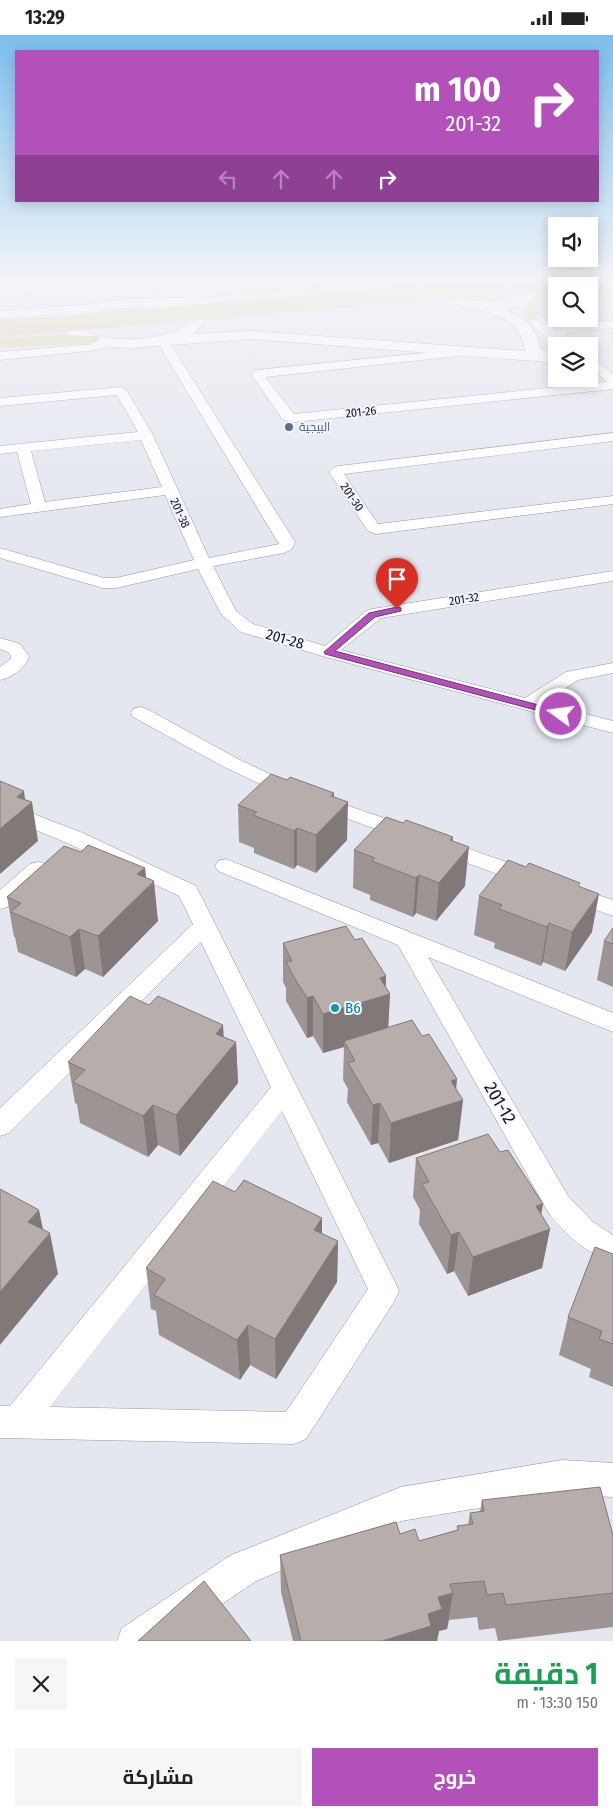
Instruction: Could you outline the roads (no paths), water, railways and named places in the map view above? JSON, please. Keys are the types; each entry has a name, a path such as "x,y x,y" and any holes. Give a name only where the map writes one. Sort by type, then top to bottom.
{"street":[{"path":"0,553 103,583 116,583 203,563 278,550 288,544 173,356"},
{"name":"201-26","path":"426,356 257,374 288,417 294,419 613,385"},
{"path":"598,361 613,363"},
{"path":"598,368 613,381"},
{"name":"201-38","path":"0,402 121,391 146,435 203,563 229,613 247,628"},
{"path":"0,450 146,435"},
{"name":"201-30","path":"613,437 339,470 336,472 374,529 613,500"},
{"path":"23,448 39,508"},
{"path":"0,513 170,490"},
{"name":"201-32","path":"328,652 372,615 378,613 613,576"},
{"name":"201-28","path":"247,628 328,652 613,727"},
{"path":"0,643 14,648 20,656 19,661 0,675"},
{"path":"527,705 572,676 613,668"},
{"path":"140,713 231,763 280,786 613,908"},
{"path":"0,807 62,849 188,891 384,1291 294,1428 9,1422"},
{"path":"0,902 62,849"},
{"path":"226,866 613,1023"},
{"path":"0,1125 204,925"},
{"name":"201-12","path":"406,939 558,1204 572,1223 589,1238 613,1249"},
{"path":"9,1422 285,1089"},
{"path":"136,1641 244,1568 401,1504 562,1477 613,1480"}],"place":[{"name":"البيجية","path":"289,427"},
{"name":"B6","path":"335,1008"}]}
